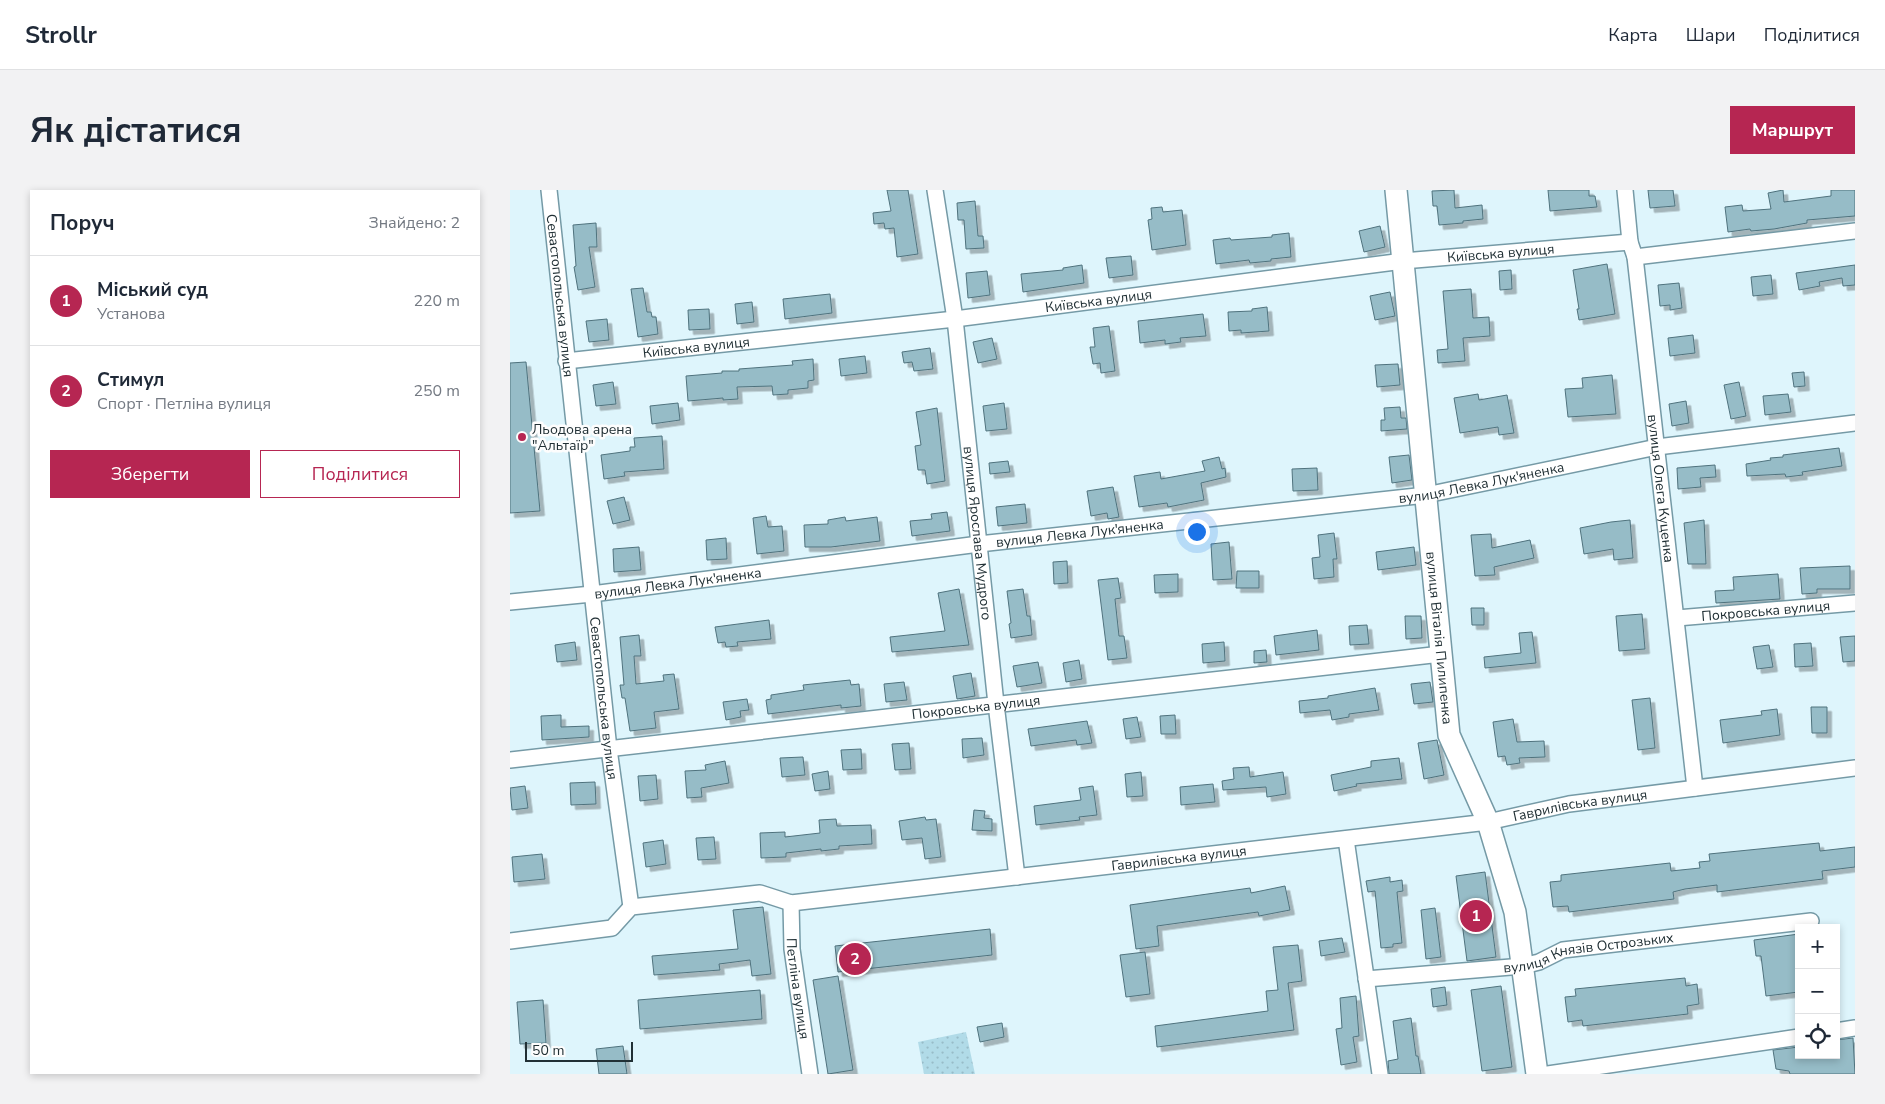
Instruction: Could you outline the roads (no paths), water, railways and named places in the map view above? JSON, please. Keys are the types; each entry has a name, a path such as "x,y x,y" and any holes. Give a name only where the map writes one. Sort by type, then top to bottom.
{"street":[{"name":"Севастопольська вулиця","path":"549,190 609,749 631,907"},
{"name":"вулиця Ярослава Мудрого","path":"935,190 955,319 996,704 1017,877"},
{"name":"вулиця Віталія Пилипенка","path":"1396,190 1449,735 1488,822 1515,912 1537,1074"},
{"name":"вулиця Олега Куценка","path":"1625,190 1630,242 1635,257 1695,788"},
{"path":"1635,257 1855,231"},
{"name":"Київська вулиця","path":"566,361 955,319 1403,261 1630,242"},
{"name":"вулиця Левка Лук'яненка","path":"510,602 592,594 979,544 1426,495 1657,447 1855,423"},
{"name":"Покровська вулиця","path":"1677,618 1855,603"},
{"name":"Покровська вулиця","path":"510,760 1441,654"},
{"name":"Гаврилівська вулиця","path":"631,907 760,893 792,903 1488,822 1569,804 1855,768"},
{"path":"1346,839 1380,1074"},
{"name":"Петліна вулиця","path":"792,903 792,949 810,1074"},
{"path":"510,940 612,928 631,907"},
{"name":"вулиця Князів Острозьких","path":"1366,979 1523,966 1539,962 1563,950 1811,921"},
{"path":"1840,1030 1855,1028"},
{"path":"1548,1074 1795,1038"}],"place":[{"name":"Льодова арена \"Альтаїр\"","path":"522,437"},
{"name":"Міський суд","path":"1476,916"},
{"name":"Стимул","path":"855,959"}]}
